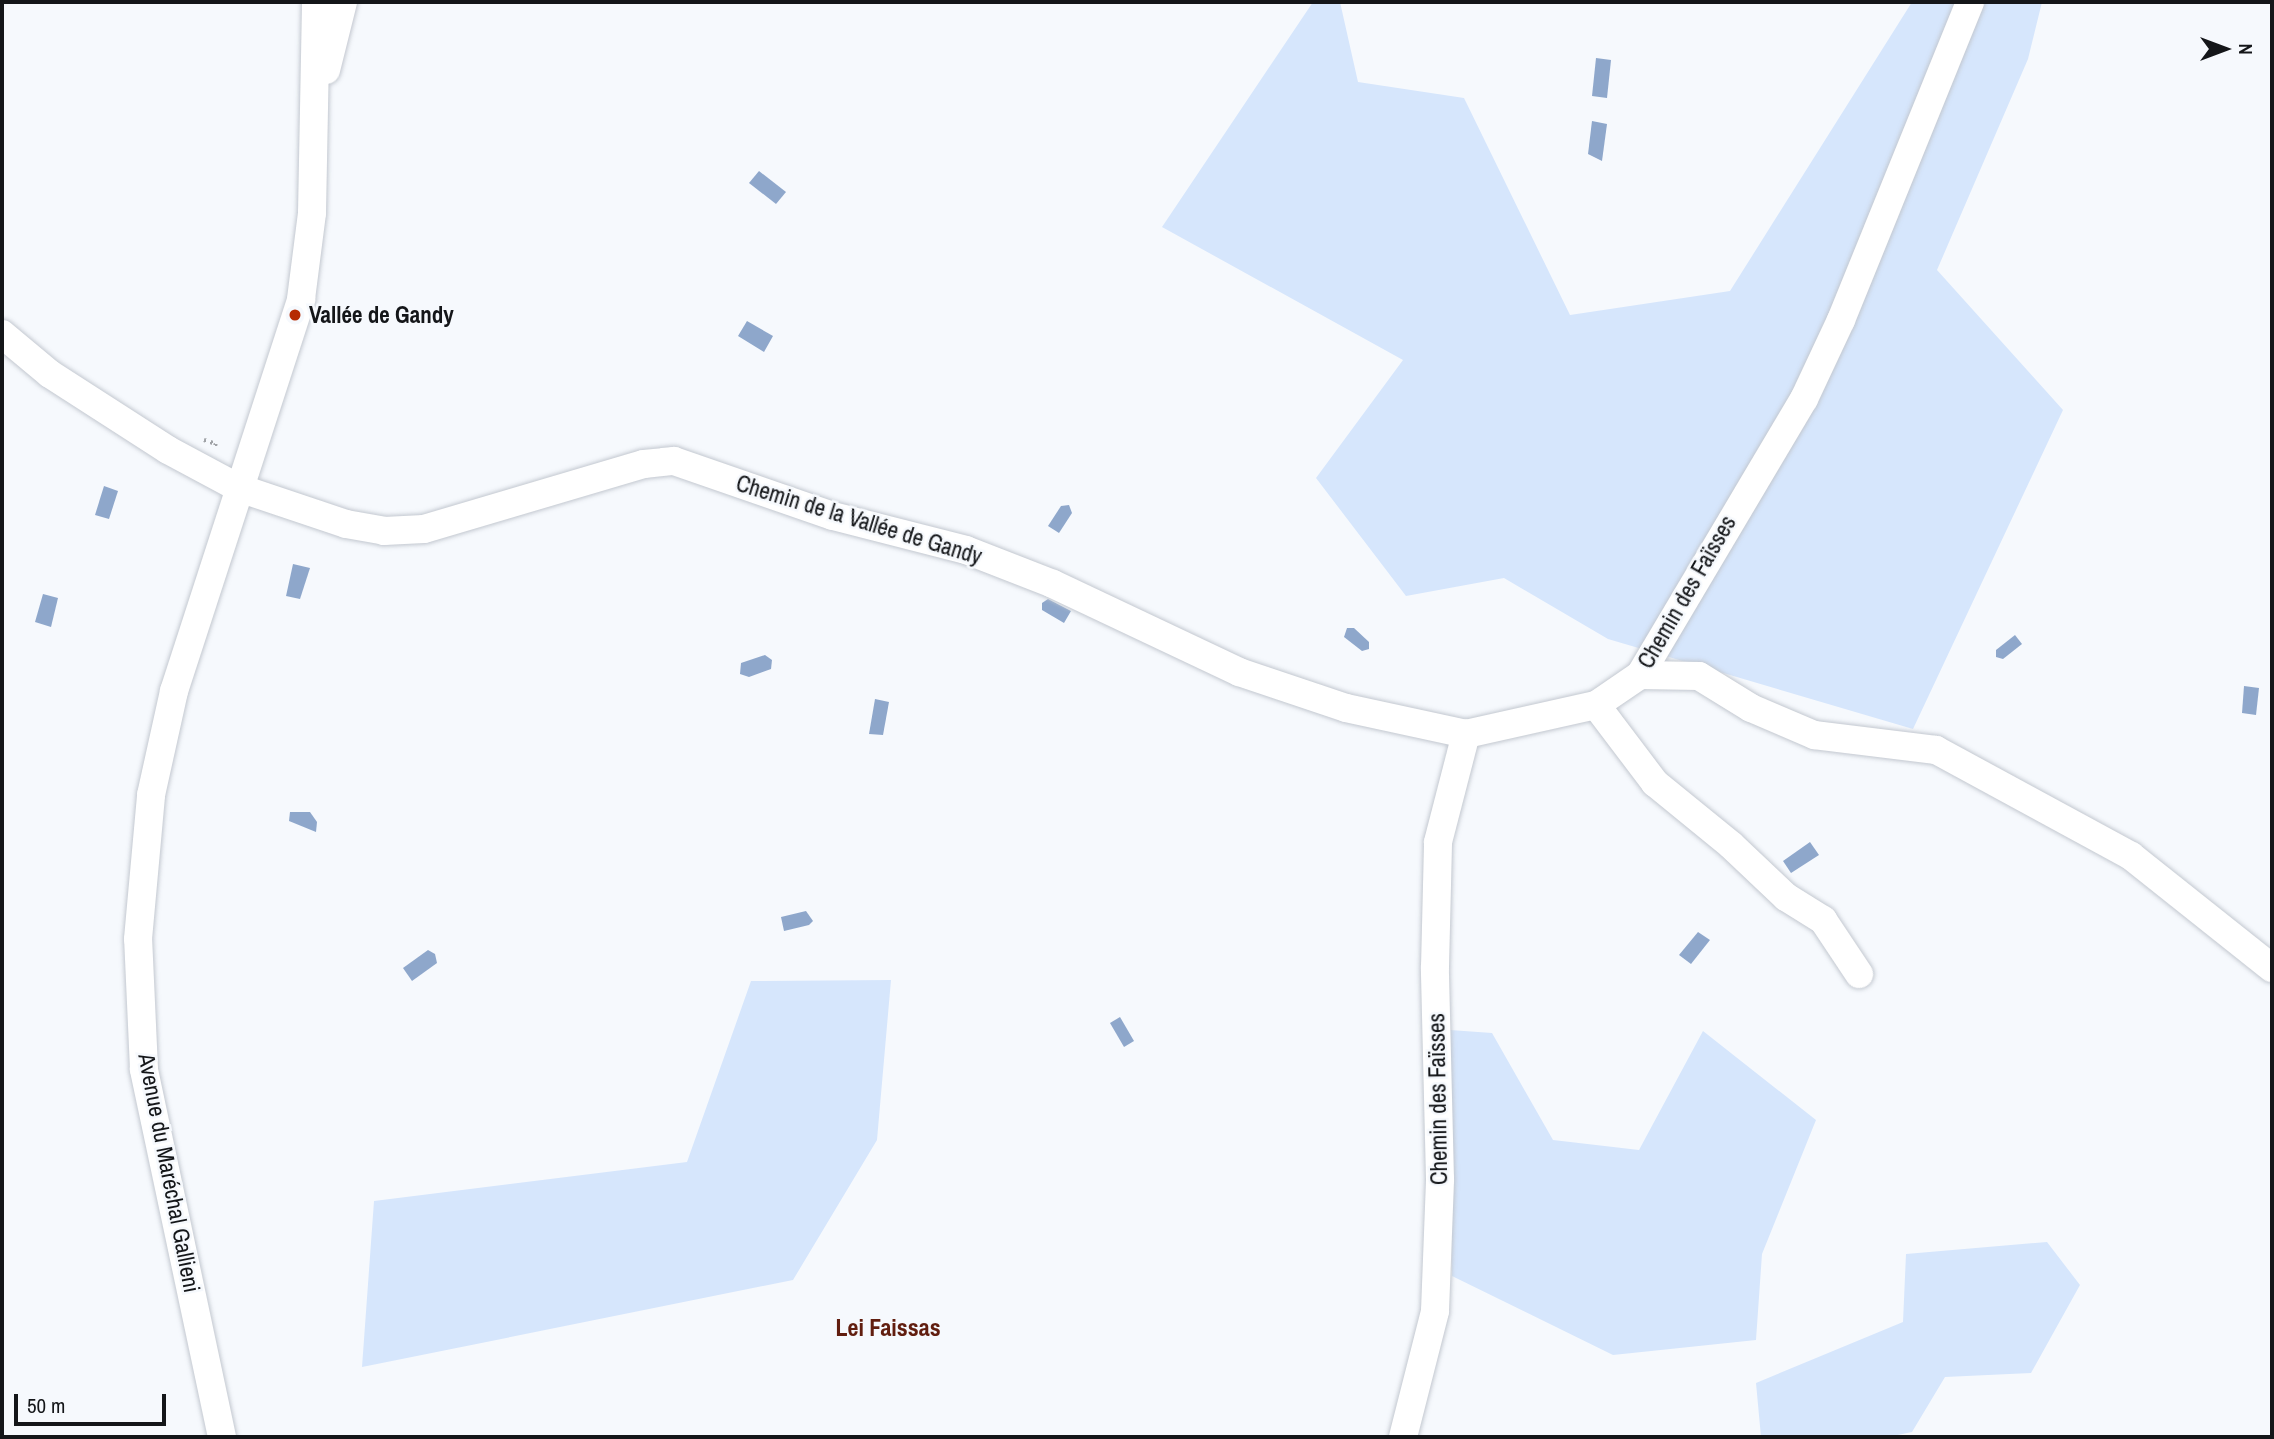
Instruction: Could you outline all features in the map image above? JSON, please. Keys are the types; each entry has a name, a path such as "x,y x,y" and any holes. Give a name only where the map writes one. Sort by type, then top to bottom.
{"street":[{"path":"314,116 316,2"},
{"path":"314,116 343,2"},
{"name":"Chemin des Faïsses","path":"1403,1437 1435,1311 1440,1179 1435,967 1438,842 1466,734 1596,705 1640,675 1804,399 1841,320 1970,2"},
{"name":"Avenue du Maréchal Gallieni","path":"222,1437 144,1069 138,939 157,769 174,691 301,299 312,213 314,116"},
{"name":"Chemin de la Vallée de Gandy","path":"2,334 61,381 168,450 239,488 346,524 384,531 424,529 644,464 674,461 833,516 966,550 1053,584 1239,672 1346,708 1466,734"},
{"path":"1640,675 1699,676 1751,708 1814,735 1936,750 2131,856 2272,968"},
{"path":"1596,705 1655,783 1786,897 1823,919 1859,974"}],"shaded area":[{"path":"1313,2 1340,2 1358,82 1464,98 1570,315 1730,291 1912,2 2042,2 2028,59 1937,270 2063,410 1913,729 1608,639 1504,578 1406,596 1316,478 1403,360 1162,227"},
{"path":"891,980 877,1140 793,1280 362,1367 374,1201 687,1162 751,981"},
{"path":"1450,1030 1492,1033 1553,1140 1639,1150 1703,1031 1816,1120 1762,1254 1756,1340 1613,1355 1452,1276"},
{"path":"2047,1242 2080,1285 2031,1373 1945,1377 1912,1432 1888,1437 1761,1437 1756,1383 1903,1322 1906,1254"}],"water":[{"path":"1596,58 1611,60 1607,98 1592,96"},
{"path":"1592,121 1607,124 1602,161 1588,154"},
{"path":"759,171 786,192 776,204 749,183"},
{"path":"747,321 773,336 764,352 738,336"},
{"path":"104,486 118,491 109,519 95,515"},
{"path":"1069,505 1072,513 1059,533 1048,526 1061,506"},
{"path":"293,564 310,568 300,599 286,596"},
{"path":"43,594 58,598 51,627 35,622"},
{"path":"1048,599 1071,611 1064,623 1042,610 1042,603"},
{"path":"1347,628 1354,628 1369,642 1369,649 1362,651 1344,637"},
{"path":"2015,635 2022,644 2003,659 1996,657 1996,650"},
{"path":"765,655 772,660 771,669 749,677 740,674 741,663"},
{"path":"2244,686 2259,688 2256,715 2242,713"},
{"path":"875,699 889,702 883,735 869,734"},
{"path":"290,812 310,812 317,822 316,832 289,821"},
{"path":"1810,842 1819,855 1791,873 1783,861"},
{"path":"806,911 813,921 809,925 784,931 781,917"},
{"path":"1698,932 1710,940 1691,964 1679,955"},
{"path":"428,950 435,954 437,963 412,981 403,968"},
{"path":"1120,1017 1134,1041 1124,1047 1110,1023"}],"place":[{"name":"Vallée de Gandy","path":"295,315"}],"district":[{"name":"Lei Faissas","path":"888,1328"}]}
